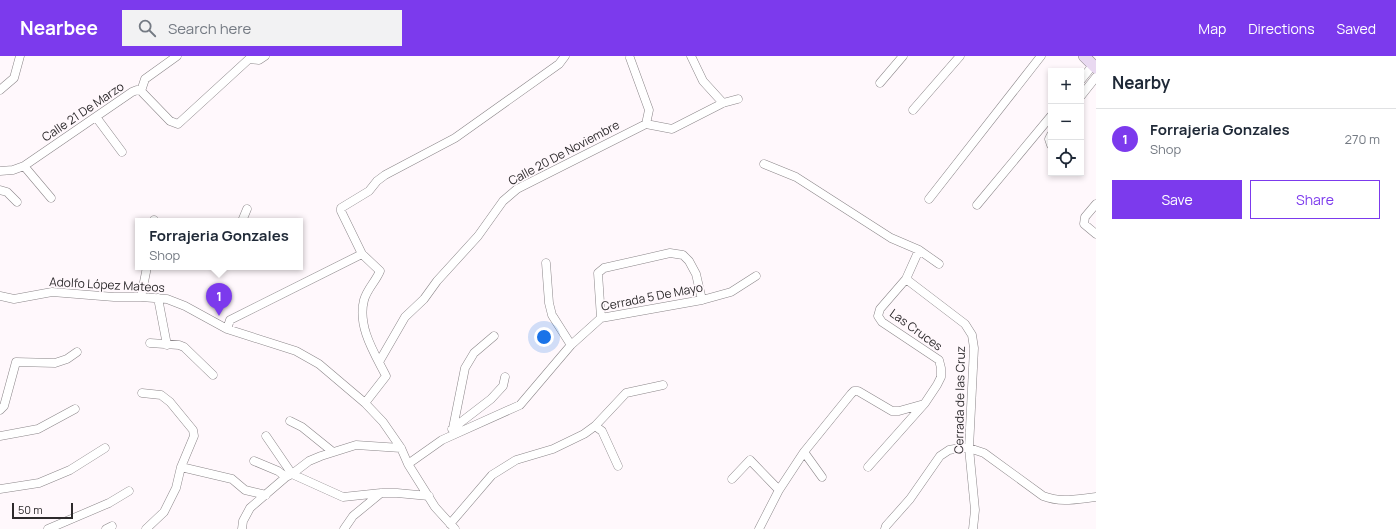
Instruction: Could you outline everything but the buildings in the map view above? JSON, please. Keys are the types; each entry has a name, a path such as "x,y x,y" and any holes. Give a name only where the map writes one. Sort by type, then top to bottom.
{"main road":[{"path":"1084,56 1095,66"}],"street":[{"path":"0,90 14,78 20,56"},
{"path":"141,91 145,79 177,56"},
{"name":"Calle 21 De Marzo","path":"0,171 13,170 24,166 137,90 141,91 170,121 178,124 249,59 258,60 265,56"},
{"path":"365,403 386,376 367,337 362,317 364,300 380,271 362,254 341,208 369,191 377,181 385,175 455,138 560,64 565,56"},
{"path":"691,56 703,81 722,103"},
{"path":"880,83 903,56"},
{"path":"913,110 960,56"},
{"path":"929,199 1040,56"},
{"path":"630,58 649,110 646,124 672,129 722,103 738,99"},
{"path":"1084,77 1095,66"},
{"path":"1084,92 1096,77"},
{"path":"96,117 122,152"},
{"path":"977,205 1048,120"},
{"name":"Calle 20 De Noviembre","path":"379,362 405,317 424,299 437,281 478,236 503,201 517,189 646,124"},
{"path":"764,164 796,177 891,238 919,250 939,264"},
{"path":"24,166 51,198"},
{"path":"0,190 7,192 18,202"},
{"path":"1096,204 1085,217 1084,224 1096,234"},
{"path":"243,218 247,209"},
{"name":"Las Cruces","path":"919,250 906,279 880,309 878,316 882,322 939,360 941,377 938,385 925,403"},
{"path":"601,318 598,273 604,268 670,253 683,255 689,261 696,274 702,300"},
{"path":"227,329 230,320 362,254"},
{"path":"546,262 549,303 552,315 571,345"},
{"path":"141,297 146,270"},
{"name":"Cerrada 5 De Mayo","path":"408,464 442,440 520,405 571,345 601,318 702,300 731,292 756,276"},
{"name":"Cerrada de las Cruz","path":"906,279 965,324 972,335 974,348 969,448 975,510 973,529"},
{"name":"Adolfo López Mateos","path":"0,296 14,299 52,292 114,297 167,299 185,306 227,329 296,351 319,364 365,403 383,422 401,448 408,464 435,507 452,527"},
{"path":"158,298 167,346"},
{"path":"453,428 465,368 474,353 494,336"},
{"path":"150,343 167,346 179,345 184,347 213,375"},
{"path":"0,410 4,406 16,362 55,363 67,359 77,352"},
{"path":"442,440 453,428 492,399 504,386 505,377"},
{"path":"452,527 492,475 516,460 553,449 584,434 595,426 626,393 663,385"},
{"path":"759,529 779,490 804,452 850,394 854,391 858,391 892,411 925,403"},
{"path":"142,393 161,395 170,402 193,430 194,436 176,488 164,512 146,529"},
{"path":"868,467 925,403"},
{"path":"0,436 38,429 74,409"},
{"path":"290,421 302,427 333,452"},
{"path":"595,426 602,431 618,466"},
{"path":"266,436 289,476"},
{"path":"242,529 243,521 250,508 309,461 356,445 401,448"},
{"path":"0,489 39,483 70,470 105,448"},
{"path":"885,529 910,499 940,456 949,450 960,448 969,448 984,453 1043,496 1054,500 1066,501 1096,497"},
{"path":"804,452 822,477"},
{"path":"732,479 750,460 779,490"},
{"path":"254,461 343,497 381,493 429,496"},
{"path":"182,467 232,479 245,490 266,495"},
{"path":"48,529 109,503 129,491"},
{"path":"344,529 353,516 381,493"}],"place":[{"name":"Forrajeria Gonzales","path":"219,316"}]}
